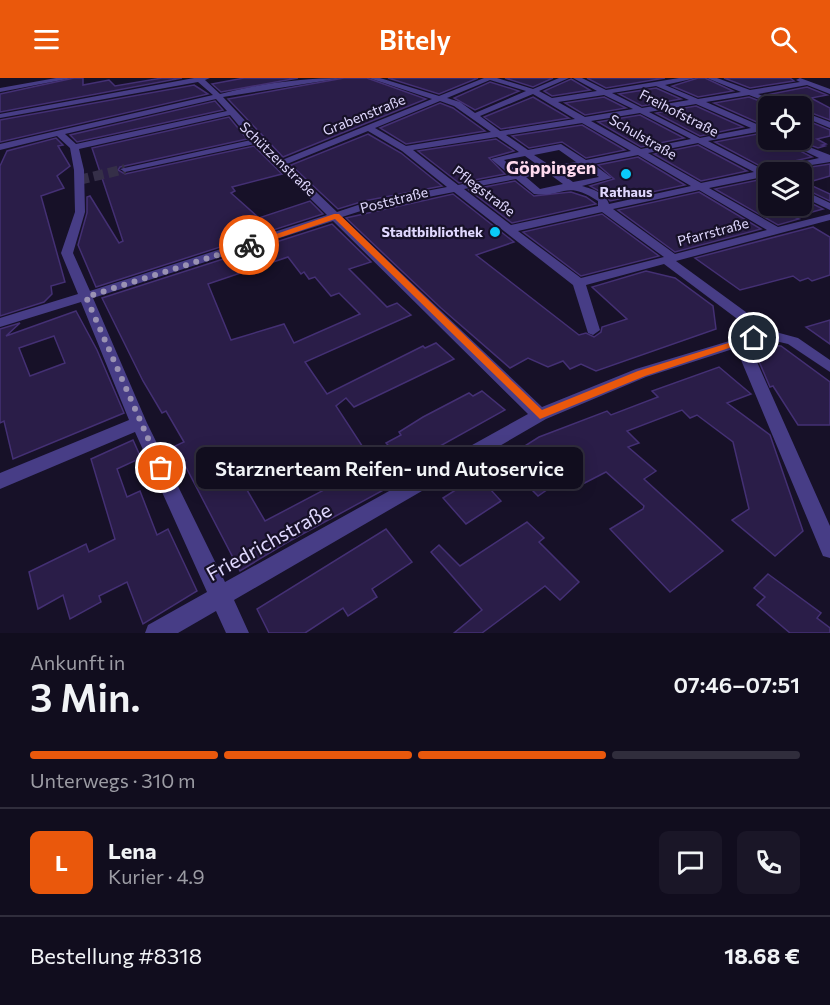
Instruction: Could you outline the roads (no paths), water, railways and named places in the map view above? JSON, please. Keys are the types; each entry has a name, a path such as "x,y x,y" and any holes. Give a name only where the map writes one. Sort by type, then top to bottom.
{"street":[{"path":"0,90 68,78"},
{"path":"0,116 201,78"},
{"name":"Schützenstraße","path":"201,78 257,141 540,415"},
{"path":"0,147 219,96 338,78"},
{"path":"373,78 457,104 476,115 508,142 528,153 571,185 591,192 603,200 604,208 767,334 793,341 830,367"},
{"name":"Grabenstraße","path":"282,163 490,78"},
{"name":"Schulstraße","path":"490,78 533,91 777,231"},
{"path":"476,115 565,78"},
{"name":"Freihofstraße","path":"577,78 758,170"},
{"path":"644,78 758,126"},
{"path":"550,101 692,78"},
{"path":"711,78 759,96"},
{"path":"794,78 830,92"},
{"path":"405,149 809,83"},
{"path":"74,147 232,112"},
{"path":"812,118 830,114"},
{"path":"812,118 830,125"},
{"name":"Pflegstraße","path":"369,128 405,149 579,283"},
{"name":"Poststraße","path":"0,323 373,204 516,174 758,130"},
{"path":"59,134 74,147 79,170 80,212 67,253 140,423 238,633"},
{"path":"0,153 59,134"},
{"path":"125,169 257,141"},
{"path":"561,147 584,161 607,178 538,192 496,159 561,147"},
{"path":"808,150 829,159"},
{"path":"812,163 829,159"},
{"path":"510,230 758,176"},
{"path":"812,198 830,207"},
{"name":"Pfarrstraße","path":"579,283 830,217"},
{"path":"579,283 593,330"},
{"name":"Friedrichstraße","path":"156,633 540,415 641,374 767,334"},
{"path":"741,342 830,549"},
{"path":"0,481 140,423"}],"tunnel":[{"path":"79,180 125,169"}],"place":[{"name":"Rathaus","path":"626,174"},
{"name":"Stadtbibliothek","path":"495,232"},
{"name":"Starznerteam Reifen- und Autoservice","path":"161,468"}],"district":[{"name":"Göppingen","path":"551,168"}]}
